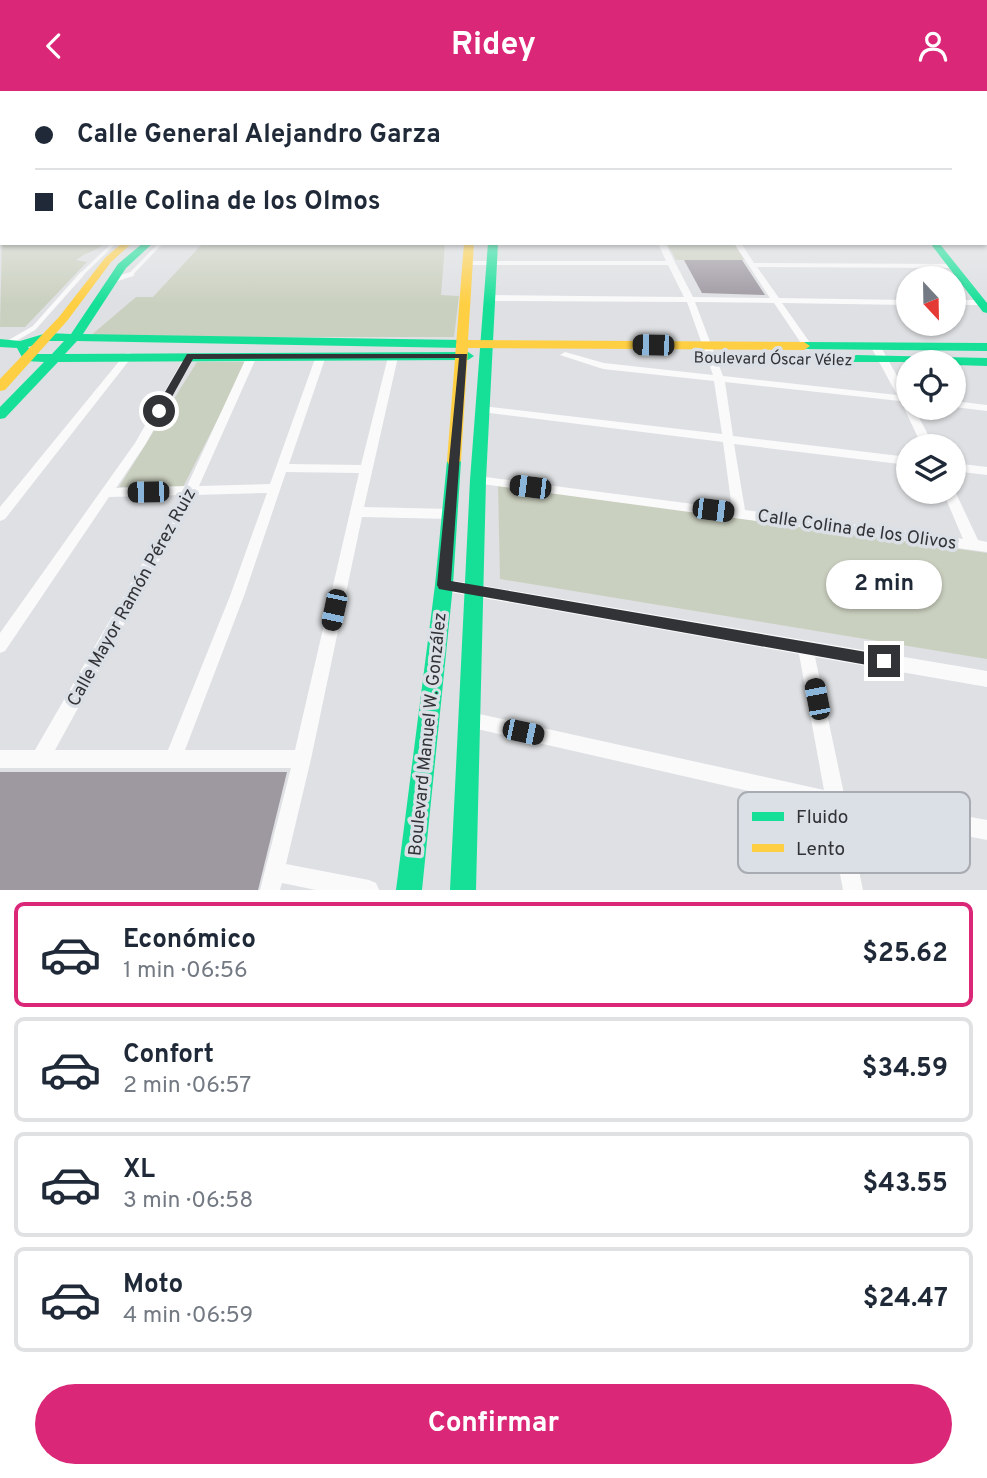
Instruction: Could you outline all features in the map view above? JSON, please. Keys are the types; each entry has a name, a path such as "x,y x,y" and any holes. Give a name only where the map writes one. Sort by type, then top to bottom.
{"street":[{"path":"0,387 14,347 47,337 101,268 126,245"},
{"path":"0,415 75,337 122,265 147,245"},
{"name":"Boulevard Manuel W. González","path":"410,890 444,585 464,350 469,245"},
{"name":"Boulevard Manuel W. González","path":"463,890 477,592 478,480 493,245"},
{"path":"663,245 690,300 719,378 739,514"},
{"path":"738,245 808,347"},
{"path":"936,245 952,266"},
{"path":"466,263 672,263"},
{"path":"752,265 952,266"},
{"path":"966,284 984,306"},
{"path":"488,298 896,302"},
{"path":"966,304 984,306"},
{"name":"Boulevard Óscar Vélez","path":"47,337 226,349 880,353 987,347"},
{"name":"Boulevard Óscar Vélez","path":"14,347 54,358 190,356 226,349 252,356 393,357 464,350"},
{"name":"Boulevard Óscar Vélez","path":"486,349 565,355 808,347 987,362"},
{"path":"880,353 896,382"},
{"path":"565,355 603,366 896,401"},
{"path":"0,516 128,356"},
{"path":"0,646 139,445 190,356"},
{"name":"Calle Mayor Ramón Pérez Ruiz","path":"40,759 191,491 252,356"},
{"path":"173,759 276,488 321,356"},
{"path":"369,890 272,881 302,759 365,468 393,357"},
{"path":"966,405 987,408"},
{"path":"482,409 896,460"},
{"path":"283,468 365,468"},
{"path":"966,468 987,471"},
{"name":"Calle Colina de los Olivos","path":"478,480 980,546"},
{"path":"105,493 276,488"},
{"path":"0,496 16,497"},
{"path":"956,504 980,546"},
{"path":"356,512 450,514"},
{"path":"444,585 987,680"},
{"path":"807,648 835,792"},
{"path":"470,720 792,792"},
{"path":"0,759 302,759"}],"lane":[{"path":"14,347 112,245"},
{"path":"113,280 130,276 159,245"}],"green space":[{"path":"2,245 102,245 76,260 87,262 25,327 0,327"},
{"path":"201,245 445,245 441,295 459,296 454,337 89,337 136,297 153,297"},
{"path":"668,245 735,245 744,260 676,260"},
{"path":"197,362 247,362 183,487 119,487"},
{"path":"498,484 987,553 987,659 500,579"}],"building":[{"path":"684,260 742,260 765,295 702,293"},
{"path":"0,772 287,772 258,890 0,890"}],"traffic: fast":[{"path":"0,415 75,337 122,266 147,245"},
{"path":"463,890 478,480 493,245"},
{"path":"936,245 987,310"},
{"path":"0,343 21,345 47,337 462,344"},
{"path":"21,345 28,358 468,356"},
{"path":"804,346 987,347"},
{"path":"856,359 987,362"},
{"path":"409,890 444,585 454,461"}],"traffic: slow":[{"path":"0,387 63,319 108,260 126,245"},
{"path":"454,461 469,245"},
{"path":"462,344 804,346"}],"route":[{"path":"159,411 190,356 463,356 444,585 884,661"}]}
